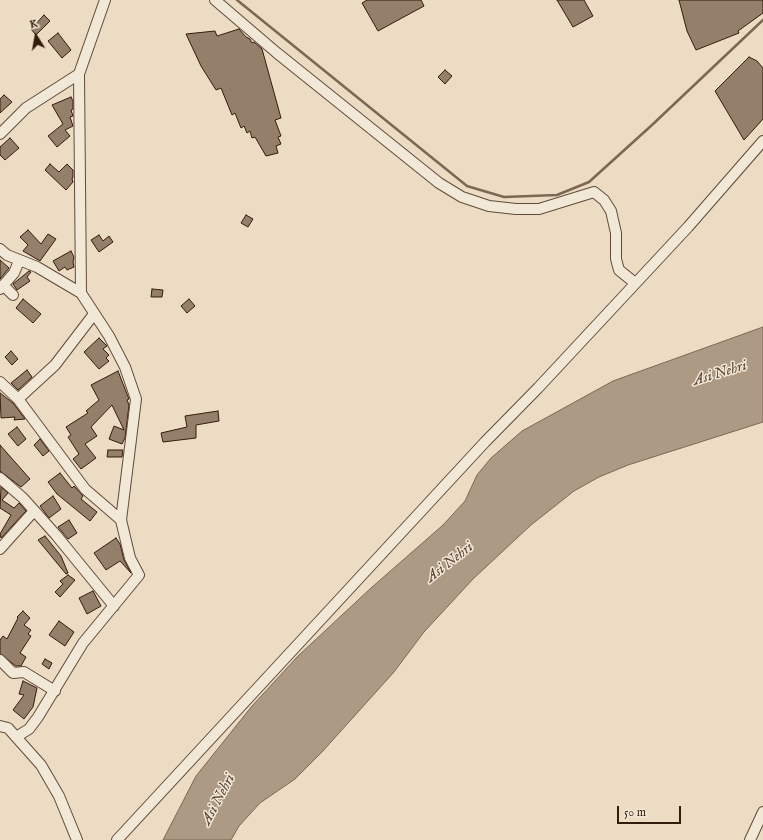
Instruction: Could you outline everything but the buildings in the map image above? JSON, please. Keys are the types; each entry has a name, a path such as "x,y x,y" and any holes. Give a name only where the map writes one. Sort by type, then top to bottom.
{"street":[{"path":"81,293 79,74 105,0"},
{"path":"215,0 277,53 439,183 462,197 489,206 539,210 594,192 604,200 611,211 616,233 616,259 619,270 635,283"},
{"path":"0,134 26,108 79,74"},
{"path":"117,840 253,691 688,227 763,140"},
{"path":"0,249 7,255 37,267 81,293 125,367 136,399 121,520 130,558 139,575 80,648 62,675 55,691 29,729 16,737"},
{"path":"12,295 2,287 14,273 19,261"},
{"path":"18,399 55,365 94,314"},
{"path":"0,382 18,399 85,489 121,520"},
{"path":"0,478 23,498 114,606"},
{"path":"0,549 34,511"},
{"path":"0,660 13,673 24,672 55,691"},
{"path":"0,726 8,728 41,765 59,796 77,840"},
{"path":"750,840 763,812"}],"water":[{"name":"Asi Nehri","path":"763,327 763,422 628,465 599,477 574,491 531,525 473,579 424,632 394,672 322,752 295,779 260,803 239,826 231,840 163,840 196,776 252,706 298,656 371,588 443,525 465,501 477,475 491,458 522,431 613,381"}],"waterway":[{"path":"237,0 467,186 504,197 557,195 589,182 652,125 763,20"}]}
